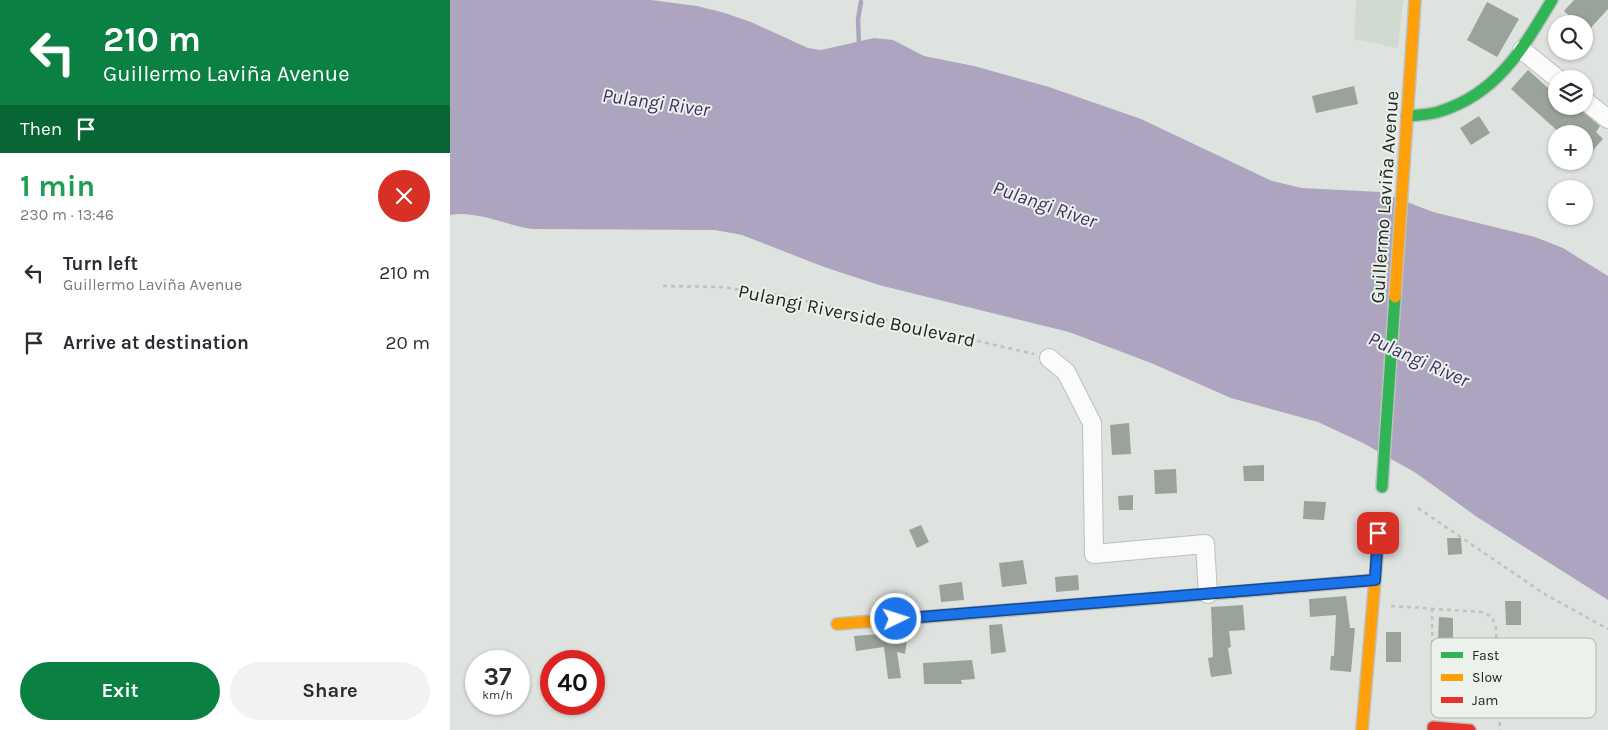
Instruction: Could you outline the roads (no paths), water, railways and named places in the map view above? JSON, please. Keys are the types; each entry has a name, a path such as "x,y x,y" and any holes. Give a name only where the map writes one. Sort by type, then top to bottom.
{"street":[{"name":"Guillermo Laviña Avenue","path":"1382,487 1416,0"},
{"path":"1407,116 1440,112 1472,98 1489,87 1522,50 1552,0"},
{"path":"1522,50 1548,71"},
{"path":"1593,107 1608,119"},
{"path":"1049,358 1066,372 1092,423 1094,554 1205,544 1208,594"},
{"path":"1362,730 1378,533"},
{"path":"837,624 1375,580"},
{"path":"1433,728 1470,730"}],"water":[{"name":"Pulangi River","path":"450,0 651,0 697,6 725,13 751,22 808,48 821,50 874,38 893,40 924,56 974,66 1049,87 1141,119 1272,181 1302,188 1381,192 1433,212 1535,237 1563,248 1608,276 1608,600 1477,517 1416,473 1363,443 1318,422 1231,398 1151,363 1069,332 879,285 824,267 742,235 715,230 532,229 480,216 450,215"}],"waterway":[{"path":"859,45 858,19 861,2"}]}
